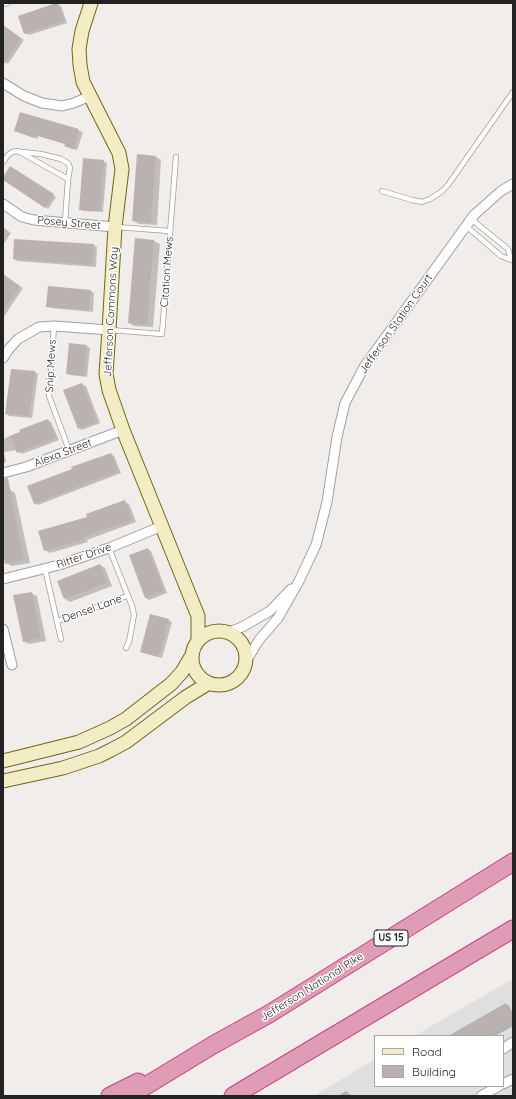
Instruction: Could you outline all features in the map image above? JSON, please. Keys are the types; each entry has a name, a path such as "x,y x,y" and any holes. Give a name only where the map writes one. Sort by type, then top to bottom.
{"highway":[{"name":"Jefferson National Pike","path":"129,1096 213,1045 269,1014 513,862"},
{"path":"233,1096 513,929"},
{"path":"246,1096 329,1038"},
{"path":"110,1096 213,1045"}],"street":[{"name":"Jefferson Commons Way","path":"91,3 82,31 79,49 83,82 113,139 119,153 122,169 116,227 106,374 109,390 123,430 198,616 198,640"},
{"path":"3,82 24,96 42,103 62,106 74,103 90,96"},
{"name":"Jefferson Station Court","path":"245,663 259,640 278,618 299,581 316,545 327,502 337,437 345,403 364,367 469,222 501,191 513,184"},
{"name":"Posey Street","path":"3,204 22,217 34,220 116,227"},
{"path":"3,358 9,348 18,339 39,327 54,326 109,330"},
{"name":"Alexa Street","path":"3,473 26,467 123,430"},
{"name":"Ritter Drive","path":"3,579 45,569 109,548 162,526"},
{"name":"Jefferson Station Court","path":"221,632 242,627 270,611 299,581"},
{"name":"Jefferson Commons Way","path":"198,616 221,632"},
{"path":"3,630 12,665"},
{"path":"221,632 234,636 244,648 245,663 242,672 237,678 230,682 223,684 210,683 202,679 196,672 192,664 192,655 198,640 203,636 221,632"},
{"path":"3,761 79,742 110,728 126,719 171,684 182,672 192,655"},
{"path":"3,781 63,768 99,756 126,742 163,716 186,697 210,683"},
{"path":"504,1048 513,1042"},
{"path":"504,1084 513,1079"},
{"path":"486,1092 498,1087"}],"lane":[{"path":"3,4 8,3"},
{"path":"382,191 422,202 441,192 448,185 513,92"},
{"path":"18,151 68,179"},
{"path":"3,162 12,152 18,151 41,154 60,159 68,163 70,168 65,222"},
{"name":"Citation Mews","path":"109,330 162,334 176,157"},
{"path":"469,222 508,249 511,260 501,256 469,222"},
{"path":"116,227 170,231"},
{"name":"Snip Mews","path":"54,326 49,396 51,405 69,450"},
{"path":"109,548 132,606 134,615 129,642 126,648"},
{"path":"45,569 61,639"},
{"name":"Densel Lane","path":"58,621 127,596"}],"shaded area":[{"path":"509,981 513,981 513,1096 314,1096 374,1060 374,1087 504,1087 504,1035 416,1035"}],"building":[{"path":"58,3 64,21 24,34 18,16"},
{"path":"3,25 21,38 3,66"},
{"path":"20,112 79,129 74,149 64,146 65,144 35,135 34,138 14,131"},
{"path":"137,154 156,156 151,223 132,221"},
{"path":"83,158 104,160 100,211 79,210"},
{"path":"10,166 54,194 45,208 3,180 3,177"},
{"path":"135,238 154,240 147,325 128,323"},
{"path":"14,239 94,244 92,265 13,259"},
{"path":"3,274 20,286 3,312"},
{"path":"48,286 91,290 89,310 46,307"},
{"path":"69,343 87,345 84,376 66,374"},
{"path":"11,369 35,371 29,416 5,414"},
{"path":"82,383 97,422 78,429 63,390"},
{"path":"48,419 56,438 17,453 10,436 20,432 19,430"},
{"path":"111,453 118,471 34,504 27,486 72,469 71,467"},
{"path":"8,478 24,560 5,564 3,552 3,479"},
{"path":"125,500 132,520 83,537 84,539 44,551 38,531 87,517 86,514"},
{"path":"148,548 164,591 145,598 129,555"},
{"path":"100,564 107,583 64,599 57,581"},
{"path":"32,592 41,638 23,642 13,595"},
{"path":"150,614 169,619 159,657 140,652"},
{"path":"506,1003 513,1015 513,1022 490,1035 450,1035"}]}
